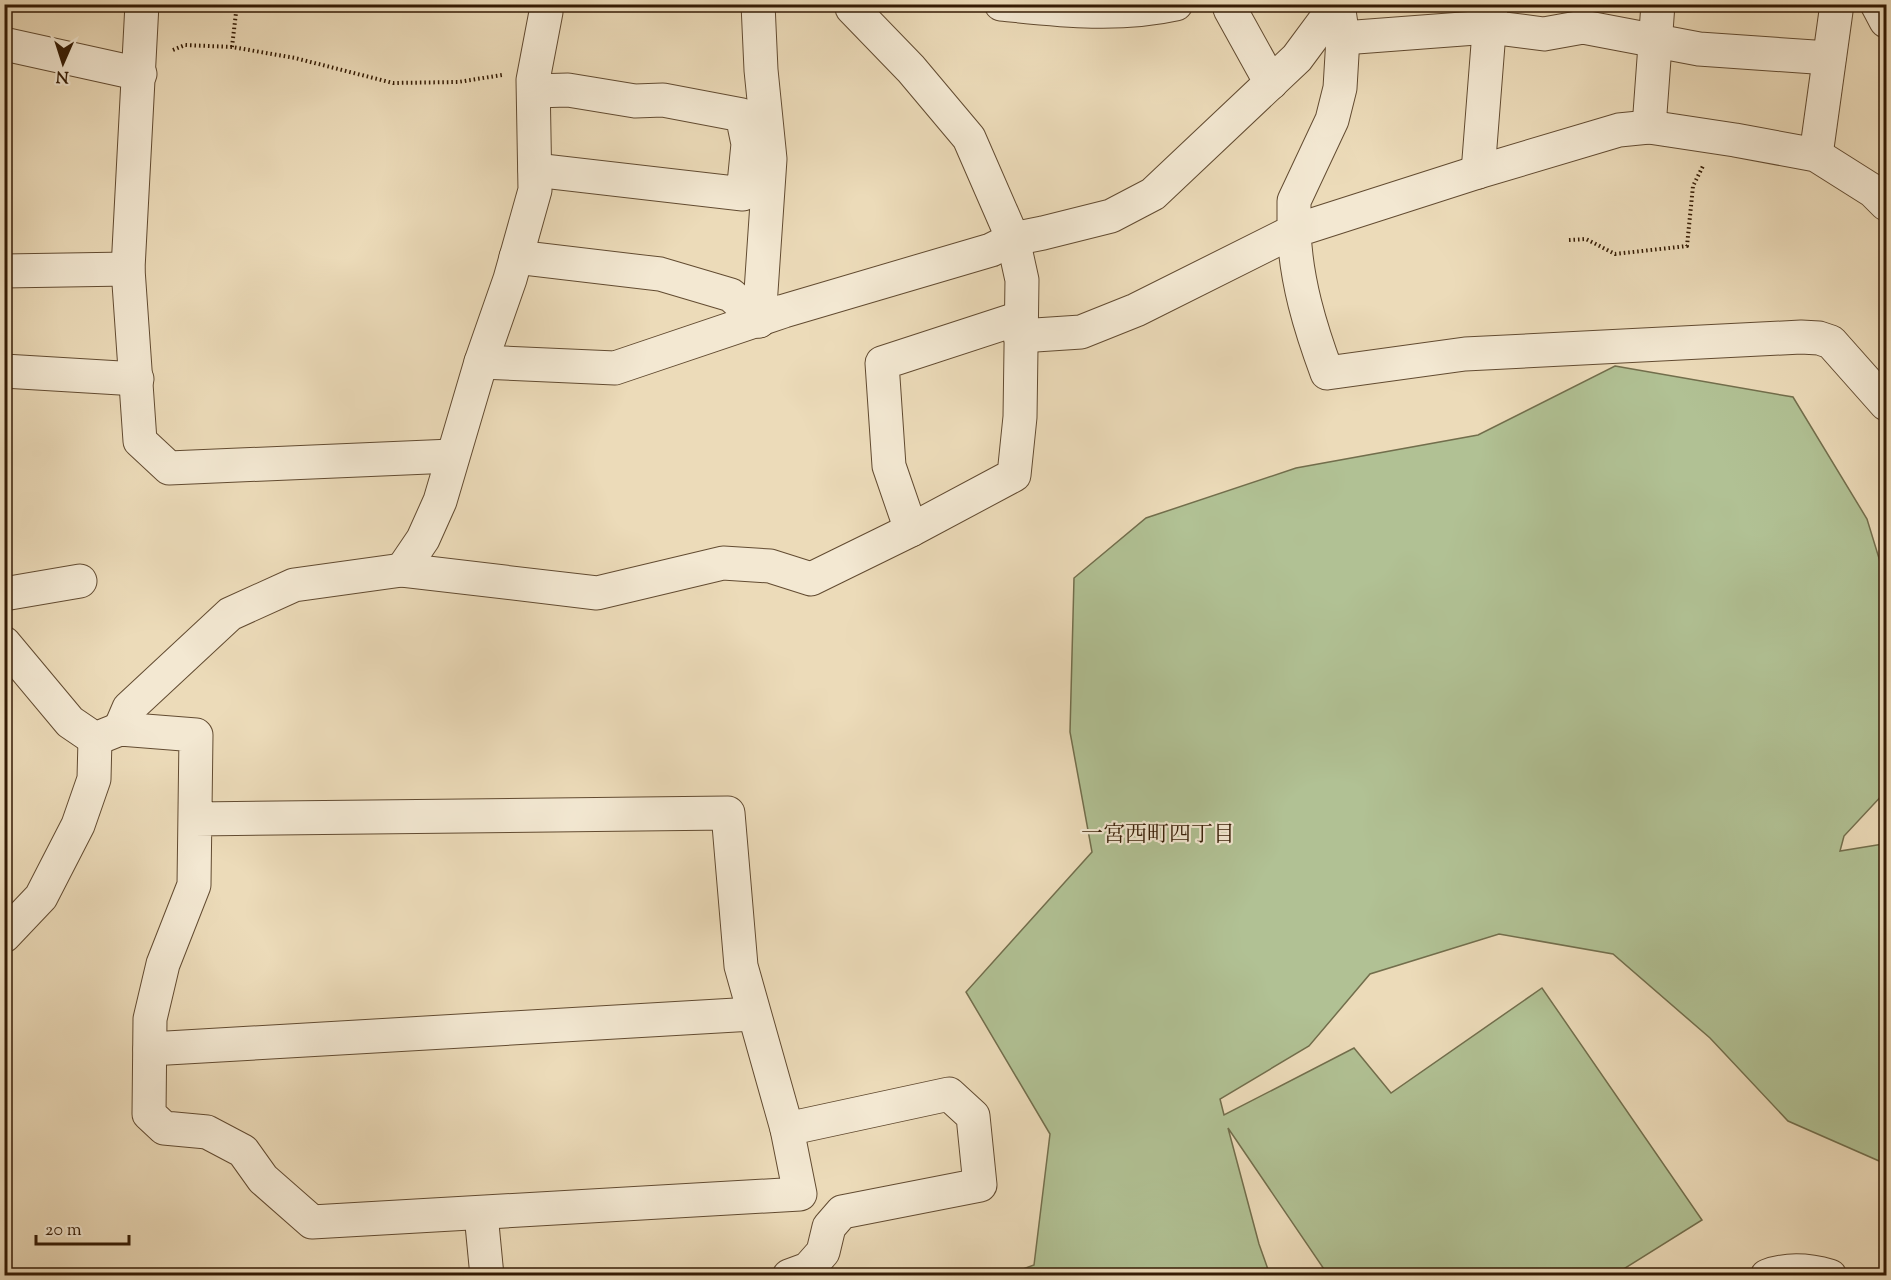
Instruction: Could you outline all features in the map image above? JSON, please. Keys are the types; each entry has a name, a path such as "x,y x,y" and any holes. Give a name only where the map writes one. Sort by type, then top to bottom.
{"street":[{"path":"142,4 129,269 140,441 169,468 452,456"},
{"path":"402,570 423,539 440,501 535,190 534,81 546,4"},
{"path":"749,312 770,159 760,70 758,4"},
{"path":"1001,4 1069,11 1115,12 1176,4"},
{"path":"1230,4 1230,9 1271,83"},
{"path":"481,362 615,368 749,312 784,311 991,250 1013,239 1111,216 1153,194 1297,58 1338,4"},
{"path":"1338,4 1343,38 1341,88 1332,120 1294,201 1295,257 1309,323 1327,373 1465,354 1801,337 1819,338 1830,342 1887,404"},
{"path":"1648,127 1658,4"},
{"path":"1816,155 1837,4"},
{"path":"1877,4 1887,21"},
{"path":"4,936 41,897 78,825 108,734 129,708 230,614 294,585 402,570 597,593 723,563 770,566 811,579 911,530 1014,475 1020,417 1022,280 1013,239 969,138 857,6"},
{"path":"1343,38 1490,16 1544,34 1583,27 1699,49 1828,58"},
{"path":"1478,172 1490,16"},
{"path":"4,44 140,69"},
{"path":"534,81 568,90 635,101 663,100 742,115 748,144 743,194 748,204 749,312"},
{"path":"911,530 889,466 882,363 1020,327 1081,332 1136,310 1294,231 1618,130 1648,127 1816,155 1873,191 1887,204"},
{"path":"535,170 743,194"},
{"path":"516,257 660,274 731,295 749,312"},
{"path":"660,274 671,265 724,271 729,266"},
{"path":"4,271 129,269"},
{"path":"4,371 137,379"},
{"path":"4,594 80,581"},
{"path":"4,643 70,722 108,734 196,735 194,885 163,964 150,1019 149,1114 164,1128 207,1131 243,1150 263,1179 312,1222 800,1194 787,1129 741,966 728,813 195,819"},
{"path":"150,1049 753,1014"},
{"path":"787,1129 949,1094 973,1116 980,1185 842,1212 829,1227 823,1252 808,1269 789,1275"},
{"path":"481,1214 487,1275"},
{"path":"1767,1275 1779,1271 1808,1270 1830,1275"}],"path":[{"path":"232,47 237,4"},
{"path":"140,69 185,45 232,47 295,58 393,83 458,82 518,72 534,81"},
{"path":"1569,240 1586,240 1615,254 1687,246 1693,186 1708,156 1712,137"}],"green space":[{"path":"1615,366 1793,397 1867,519 1886,581 1886,791 1844,836 1840,851 1883,844 1886,846 1886,1164 1788,1121 1710,1038 1613,954 1499,934 1370,974 1309,1046 1220,1099 1224,1115 1354,1048 1391,1093 1542,988 1702,1220 1614,1275 1328,1275 1228,1128 1259,1244 1270,1275 1006,1275 1034,1265 1050,1134 966,992 1092,852 1070,732 1074,578 1146,518 1296,468 1478,435"}],"district":[{"name":"一宮西町四丁目","path":"1158,836"}]}
